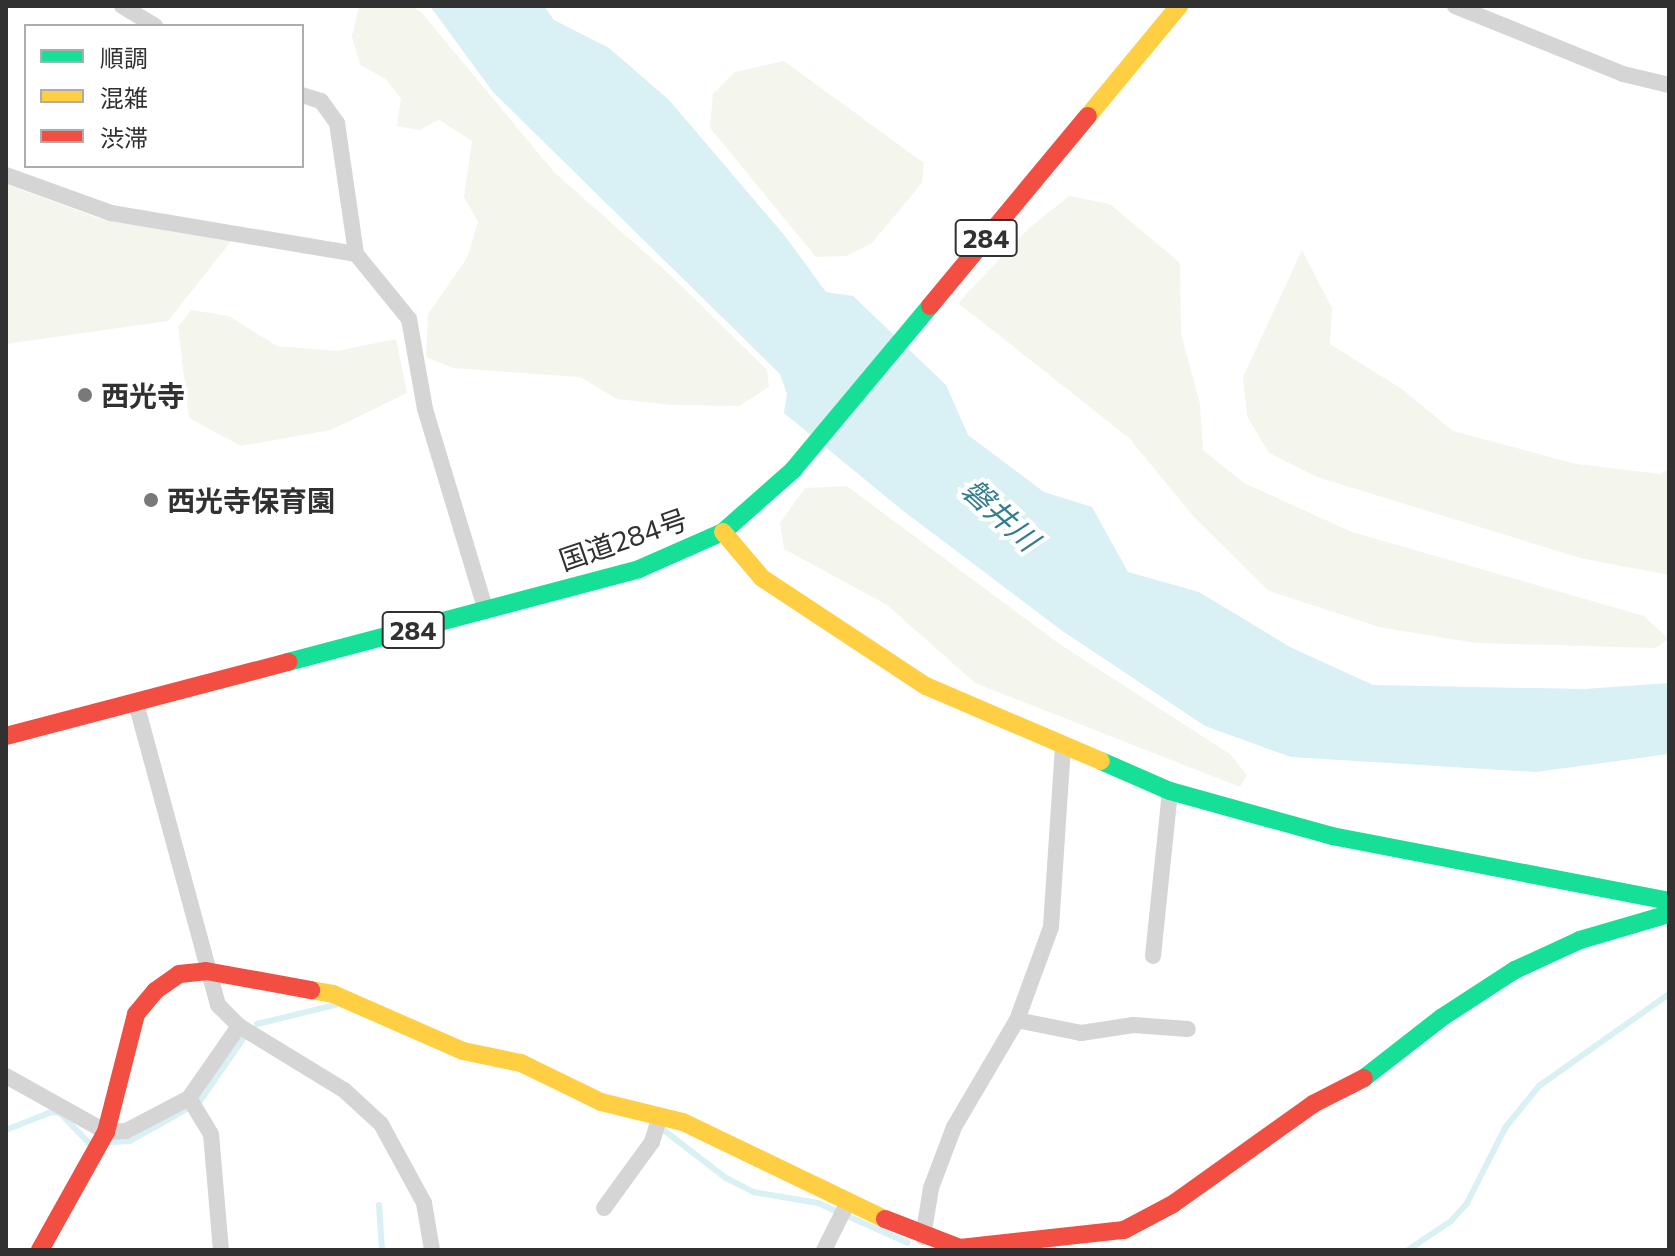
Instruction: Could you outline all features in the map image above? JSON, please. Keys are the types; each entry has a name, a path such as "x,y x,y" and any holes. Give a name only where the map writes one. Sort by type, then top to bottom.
{"main road":[{"name":"国道284号","path":"6,736 639,569 723,532 793,470 1179,6"},
{"path":"723,532 762,578 926,686 1170,791 1332,836 1669,901"},
{"path":"40,1250 106,1132 136,1014 155,991 179,974 206,971 333,994 463,1051 521,1063 601,1102 660,1116 923,1237 960,1248 1124,1230 1173,1204 1313,1104 1370,1075 1441,1018 1515,970 1580,940 1669,914"}],"street":[{"path":"122,6 152,24"},
{"path":"1464,8 1623,74 1669,85"},
{"path":"304,96 321,101 337,123 356,254 409,319 425,409 486,611"},
{"path":"6,175 111,213 356,254"},
{"path":"136,703 206,971 218,1005 239,1026 344,1090 381,1124 424,1203 432,1250"},
{"path":"923,1237 931,1188 954,1127 1017,1020 1051,927 1063,744"},
{"path":"1153,956 1170,791"},
{"path":"1017,1020 1081,1033 1133,1025 1188,1029"},
{"path":"6,1076 106,1132 126,1131 189,1098 239,1026"},
{"path":"189,1098 211,1134 221,1250"},
{"path":"604,1208 652,1142 660,1116"},
{"path":"824,1250 848,1202"}],"shaded area":[{"path":"359,6 412,6 421,12 554,172 668,273 767,370 769,387 739,406 672,405 617,399 580,377 453,368 426,357 428,314 467,258 478,222 464,197 472,141 439,120 419,130 397,126 401,99 386,79 360,65 352,37"},
{"path":"784,61 924,163 922,183 872,243 846,256 816,257 710,128 713,94 735,72"},
{"path":"6,184 98,218 232,240 168,321 6,344"},
{"path":"1069,196 1110,204 1180,263 1181,333 1200,404 1203,450 1244,483 1352,532 1644,616 1669,639 1655,648 1476,643 1379,627 1269,591 1194,517 1129,438 958,303 1028,229"},
{"path":"1302,250 1332,308 1330,344 1402,389 1453,431 1576,464 1660,474 1669,469 1669,575 1580,558 1317,477 1269,453 1247,416 1243,377"},
{"path":"191,310 229,316 277,346 337,351 396,339 407,393 331,430 241,446 189,418 178,327"},
{"path":"847,486 1058,643 1230,754 1247,775 1240,787 975,683 887,605 784,549 780,523 805,488"}],"water":[{"name":"磐井川","path":"430,6 544,6 554,20 609,48 669,100 785,236 826,292 853,296 946,385 968,435 1044,492 1092,507 1128,572 1199,592 1290,647 1373,685 1584,689 1669,683 1669,754 1536,772 1291,757 1205,726 1061,630 902,510 784,413 787,394 780,374 493,92"}],"waterway":[{"path":"1408,1250 1451,1221 1467,1203 1505,1128 1539,1086 1669,994"},
{"path":"257,1024 335,1005"},
{"path":"200,1101 243,1039"},
{"path":"110,1142 130,1141 187,1109"},
{"path":"6,1130 51,1112 60,1113 89,1143"},
{"path":"661,1128 726,1178 753,1192 818,1203 908,1243"},
{"path":"379,1205 382,1250"}],"traffic: fast":[{"path":"288,662 639,569 723,532 793,470 930,306"},
{"path":"1101,761 1170,791 1332,836 1669,901"},
{"path":"1364,1078 1441,1018 1515,970 1580,940 1669,914"}],"traffic: slow":[{"path":"1088,116 1179,6"},
{"path":"723,532 762,578 926,686 1101,761"},
{"path":"311,990 333,994 463,1051 521,1063 601,1102 683,1122 885,1219"}],"traffic: jam":[{"path":"930,306 1088,116"},
{"path":"6,736 288,662"},
{"path":"40,1250 106,1132 136,1014 155,991 179,974 206,971 311,990"},
{"path":"885,1219 960,1248 1124,1230 1173,1204 1313,1104 1364,1078"}],"place":[{"name":"西光寺","path":"85,395"},
{"name":"西光寺保育園","path":"151,500"}]}
